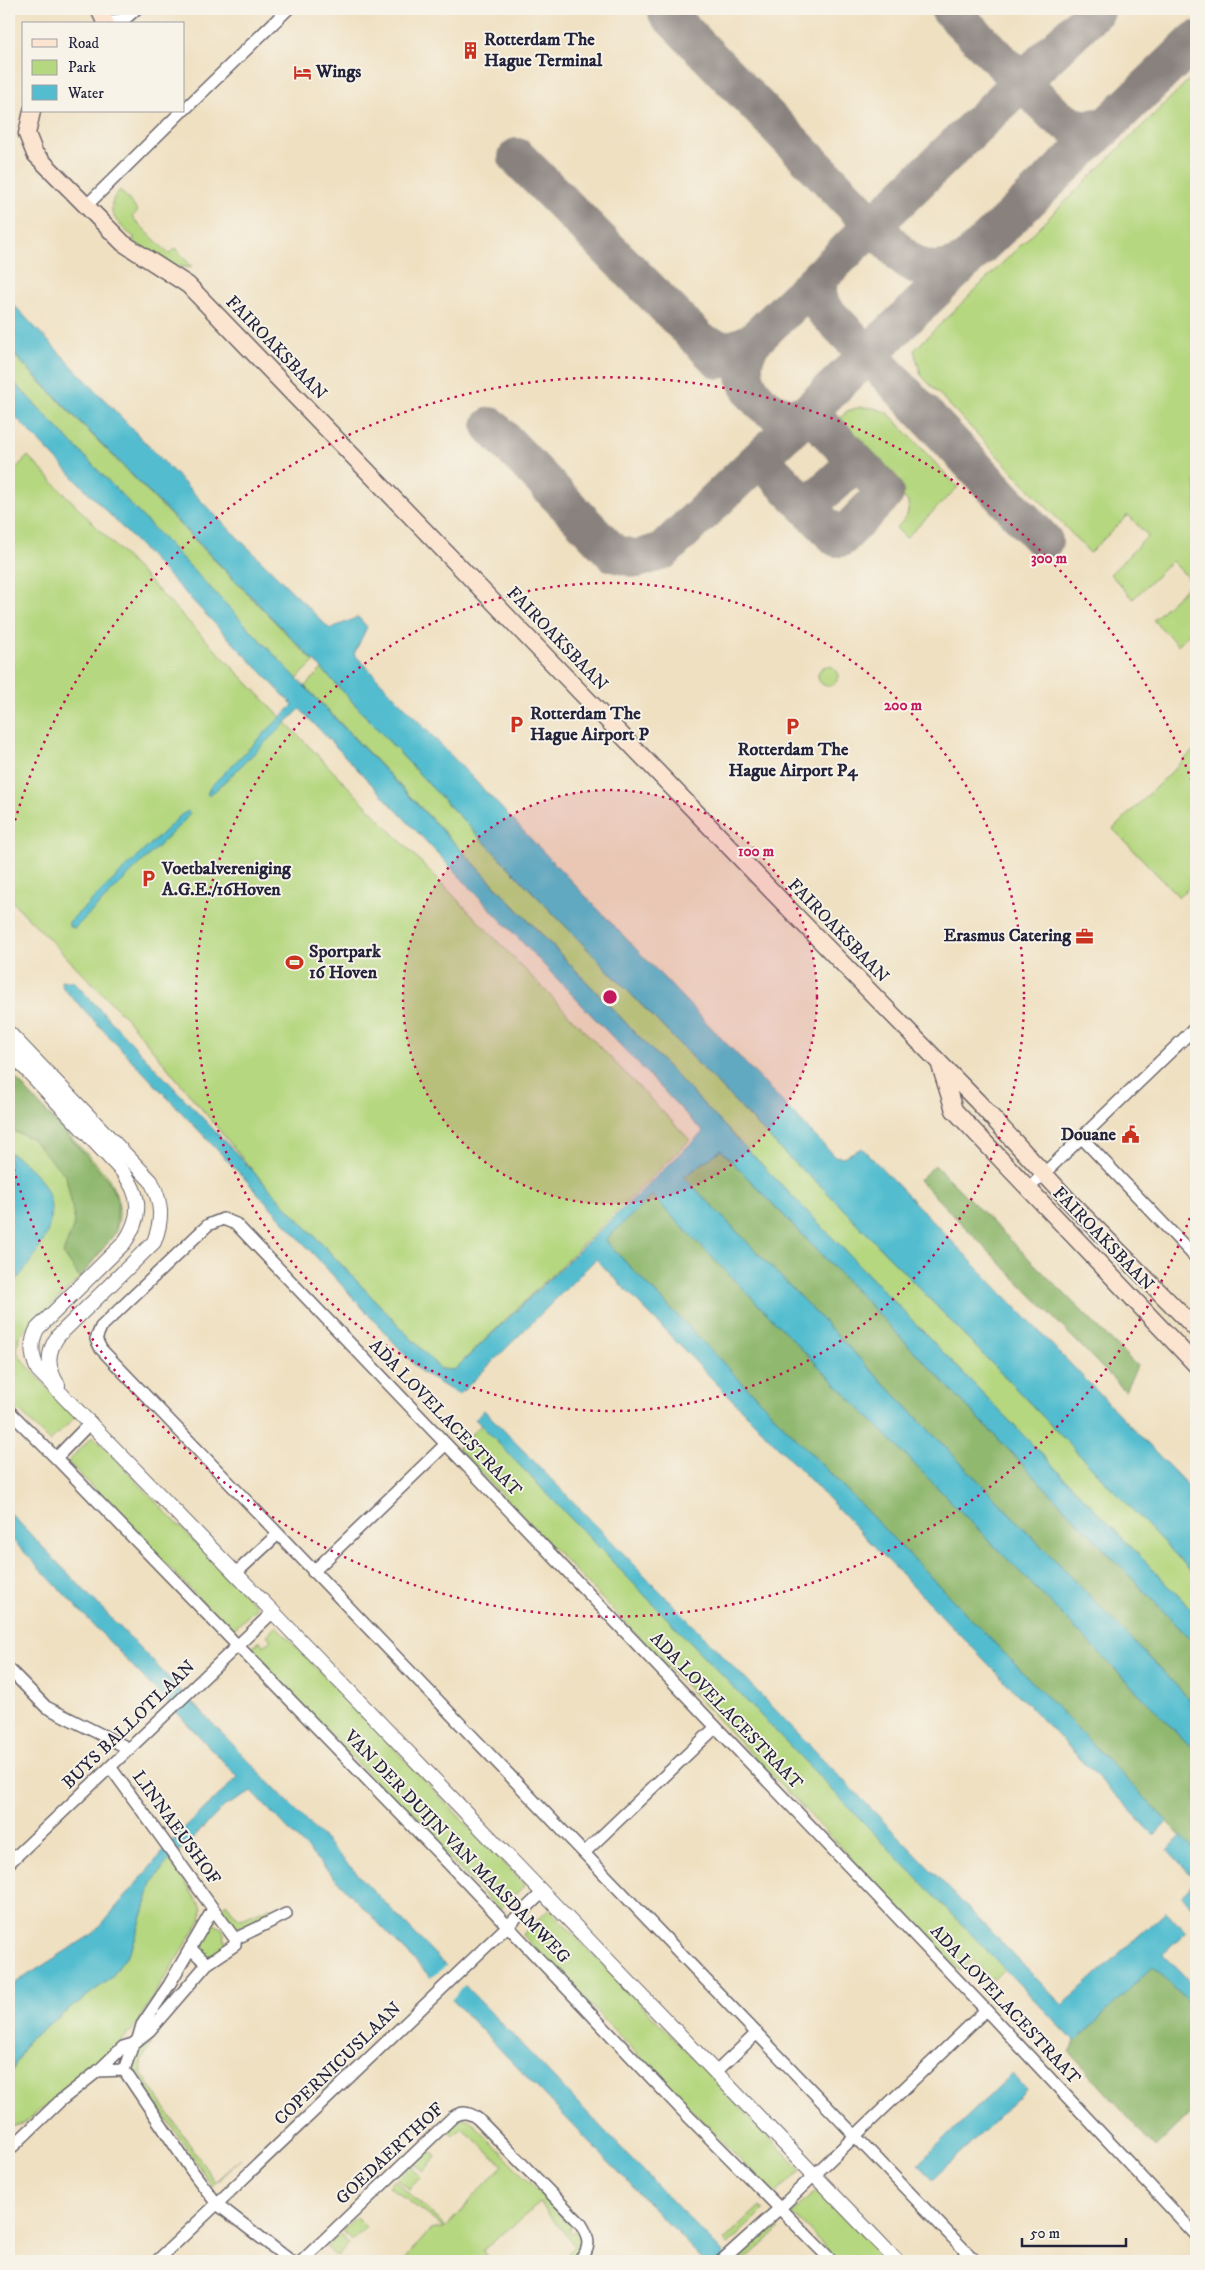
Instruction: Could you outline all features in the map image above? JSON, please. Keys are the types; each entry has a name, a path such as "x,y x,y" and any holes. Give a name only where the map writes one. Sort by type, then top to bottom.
{"main road":[{"name":"FAIROAKSBAAN","path":"32,112 28,134 35,154 123,243 188,285 1044,1172 1073,1205 1196,1329"},
{"name":"FAIROAKSBAAN","path":"939,1063 954,1110 1196,1365"}],"street":[{"path":"104,18 125,19 136,9"},
{"path":"185,108 288,9"},
{"path":"86,206 181,112"},
{"path":"1028,1189 1196,1027"},
{"name":"VAN DER DUIJN VAN MAASDAMWEG","path":"9,1033 151,1181 158,1196 161,1210 161,1221 154,1242 52,1344 48,1359 52,1374 71,1402"},
{"name":"VAN DER DUIJN VAN MAASDAMWEG","path":"9,1052 122,1172 136,1194 137,1218 133,1230 124,1242 46,1319 33,1336 32,1354 38,1370 91,1422 897,2261"},
{"path":"1081,1137 1196,1258"},
{"name":"ADA LOVELACESTRAAT","path":"278,1534 101,1349 96,1339 101,1327 208,1225 223,1219 236,1224 986,2010 1196,2235"},
{"name":"VAN DER DUIJN VAN MAASDAMWEG","path":"9,1411 238,1646 679,2107 832,2261"},
{"path":"56,1458 91,1422"},
{"path":"313,1572 446,1444"},
{"path":"236,1573 278,1534 585,1852 975,2261"},
{"name":"BUYS BALLOTLAAN","path":"9,1863 273,1612"},
{"path":"9,1670 46,1707 130,1749"},
{"path":"585,1852 716,1727"},
{"name":"LINNAEUSHOF","path":"111,1768 235,1939"},
{"name":"COPERNICUSLAAN","path":"157,2261 543,1892"},
{"name":"LINNAEUSHOF","path":"124,2070 142,2025 169,1985 213,1909"},
{"path":"9,2150 14,2136 98,2071 123,2047 150,2030 179,1994 207,1964 235,1945 235,1939 286,1914"},
{"path":"190,1948 207,1964"},
{"path":"169,1985 179,1994"},
{"path":"721,2261 780,2208 986,2010"},
{"path":"716,2072 757,2033"},
{"path":"98,2071 124,2070 192,2171 217,2204 291,2261"},
{"name":"GOEDAERTHOF","path":"302,2261 453,2116 467,2113 478,2119 580,2224 589,2240 588,2249 579,2261"}],"green space":[{"path":"1196,73 1196,626 1178,645 1153,620 1192,582 1172,561 1133,599 1110,574 1148,536 1128,515 1090,553 921,375 914,350"},
{"path":"120,190 138,211 132,217 169,254 175,248 192,267 184,267 168,262 132,240 135,238 118,222 112,210 114,197"},
{"path":"13,354 314,662 297,679 9,377 9,357"},
{"path":"860,407 874,408 888,413 958,487 906,538 896,528 906,516 908,502 834,425 847,411"},
{"name":"Sportpark 16 Hoven","path":"28,456 690,1140 454,1370 440,1369 253,1171 128,1020 9,898 9,475"},
{"path":"824,666 832,666 838,672 838,680 832,686 824,686 818,680 818,672"},
{"path":"322,669 436,792 793,1162 823,1188 1196,1576 1196,1614 710,1111 305,686"},
{"path":"1196,748 1196,880 1179,897 1113,829"},
{"path":"9,1071 107,1179 118,1200 116,1232 80,1278 63,1253 75,1222 66,1176 31,1138 9,1130"},
{"path":"9,1073 107,1175 115,1192 119,1207 119,1220 109,1241 76,1274 80,1278 19,1336 17,1352 23,1361 75,1417 50,1442 20,1411 9,1422"},
{"path":"721,1150 1196,1645 1196,1706 684,1177"},
{"path":"935,1165 1137,1366 1125,1391 919,1180"},
{"path":"652,1195 1196,1752 1196,1852 609,1245 606,1239"},
{"path":"481,1425 1005,1968 993,1980 973,1960 960,1971 457,1448"},
{"path":"93,1436 257,1607 231,1632 68,1462"},
{"path":"276,1626 525,1885 499,1910 249,1651 260,1641 264,1646 271,1640 267,1635"},
{"path":"170,1860 202,1908 201,1920 131,2032 59,2096 22,2124 9,2127 9,2077 27,2041 111,1978 133,1946 152,1884"},
{"path":"226,1903 237,1917 242,1919 270,1907 271,1913 242,1928 233,1925 221,1908"},
{"path":"549,1909 801,2170 774,2195 522,1935"},
{"path":"214,1924 223,1929 226,1945 224,1949 207,1957 198,1944 210,1925"},
{"path":"1153,1966 1196,2010 1196,2108 1155,2148 1070,2052 1075,2042"},
{"path":"146,2044 152,2044 141,2061 142,2074 215,2182 241,2158 212,2186 133,2069 134,2058"},
{"path":"458,2119 469,2119 572,2227 570,2231 573,2234 576,2231 585,2241 585,2245 574,2260 568,2253 575,2246 540,2203 483,2250 492,2261 404,2261 430,2230 444,2228 389,2186 394,2180 446,2227 503,2165 462,2128 454,2135 448,2129"},
{"path":"428,2148 436,2157 424,2171 413,2163"},
{"path":"411,2165 421,2177 409,2189 397,2179"},
{"path":"819,2188 888,2261 839,2261 792,2213"},
{"path":"760,2206 764,2210 728,2244 724,2240"},
{"path":"356,2217 366,2227 353,2240 342,2231"},
{"path":"776,2224 780,2228 744,2261 741,2258"},
{"path":"340,2234 349,2244 337,2257 326,2247"}],"water":[{"path":"9,300 207,507 330,629 358,617 367,627 354,654 834,1156 843,1157 862,1148 1196,1494 1196,1576 823,1188 793,1162 436,792 322,669 9,349"},
{"path":"9,377 710,1111 1196,1614 1196,1645 721,1150 684,1177 1196,1706 1196,1752 652,1196 606,1239 609,1245 1167,1821 1154,1835 596,1259 459,1395 420,1371 245,1179 63,988 61,981 73,981 440,1369 454,1370 703,1132 300,709 215,791 207,794 211,786 293,705 9,410"},
{"path":"188,811 190,813 184,821 75,928 69,927 69,922 181,815"},
{"path":"9,1152 36,1174 44,1186 51,1212 49,1226 43,1242 28,1266 9,1288"},
{"path":"484,1410 1062,2005 1166,1911 1186,1933 1163,1954 1196,1988 1196,2010 1153,1966 1075,2042 475,1419"},
{"path":"9,1512 730,2261 704,2261 252,1792 225,1806 164,1866 152,1884 133,1946 111,1978 27,2041 9,2077 9,1987 94,1933 180,1832 238,1777 9,1536"},
{"path":"1181,1836 1196,1852 1196,1880 1168,1850"},
{"path":"1196,1880 1196,1911 1182,1896"},
{"path":"1012,2074 1026,2090 933,2179 918,2164"}],"pier":[{"path":"447,1965 466,1984 450,2001 429,1979"}],"taxiway":[{"path":"949,9 1056,116 1080,128 1108,125"},
{"path":"701,342 715,348 733,349 753,341 1097,9"},
{"path":"667,13 903,256 918,266 933,270 940,270 964,262"},
{"path":"491,426 613,553 637,559 663,551 1196,40"},
{"path":"517,157 719,360"},
{"path":"820,276 818,294 824,310 1044,541"},
{"path":"753,341 746,354 745,377 760,401 775,412 784,415 812,415 885,493 841,538 837,538 765,464 757,462"},
{"path":"807,507 853,465 853,458"}],"place":[{"name":"Rotterdam The Hague Terminal","path":"470,50"},
{"name":"Wings","path":"302,72"},
{"name":"Rotterdam The Hague Airport P","path":"516,724"},
{"name":"Rotterdam The Hague Airport P4","path":"793,727"},
{"name":"Voetbalvereniging A.G.E./16Hoven","path":"148,879"},
{"name":"Erasmus Catering","path":"1085,936"},
{"name":"Sportpark 16 Hoven","path":"295,962"},
{"name":"Douane","path":"1130,1135"}]}
